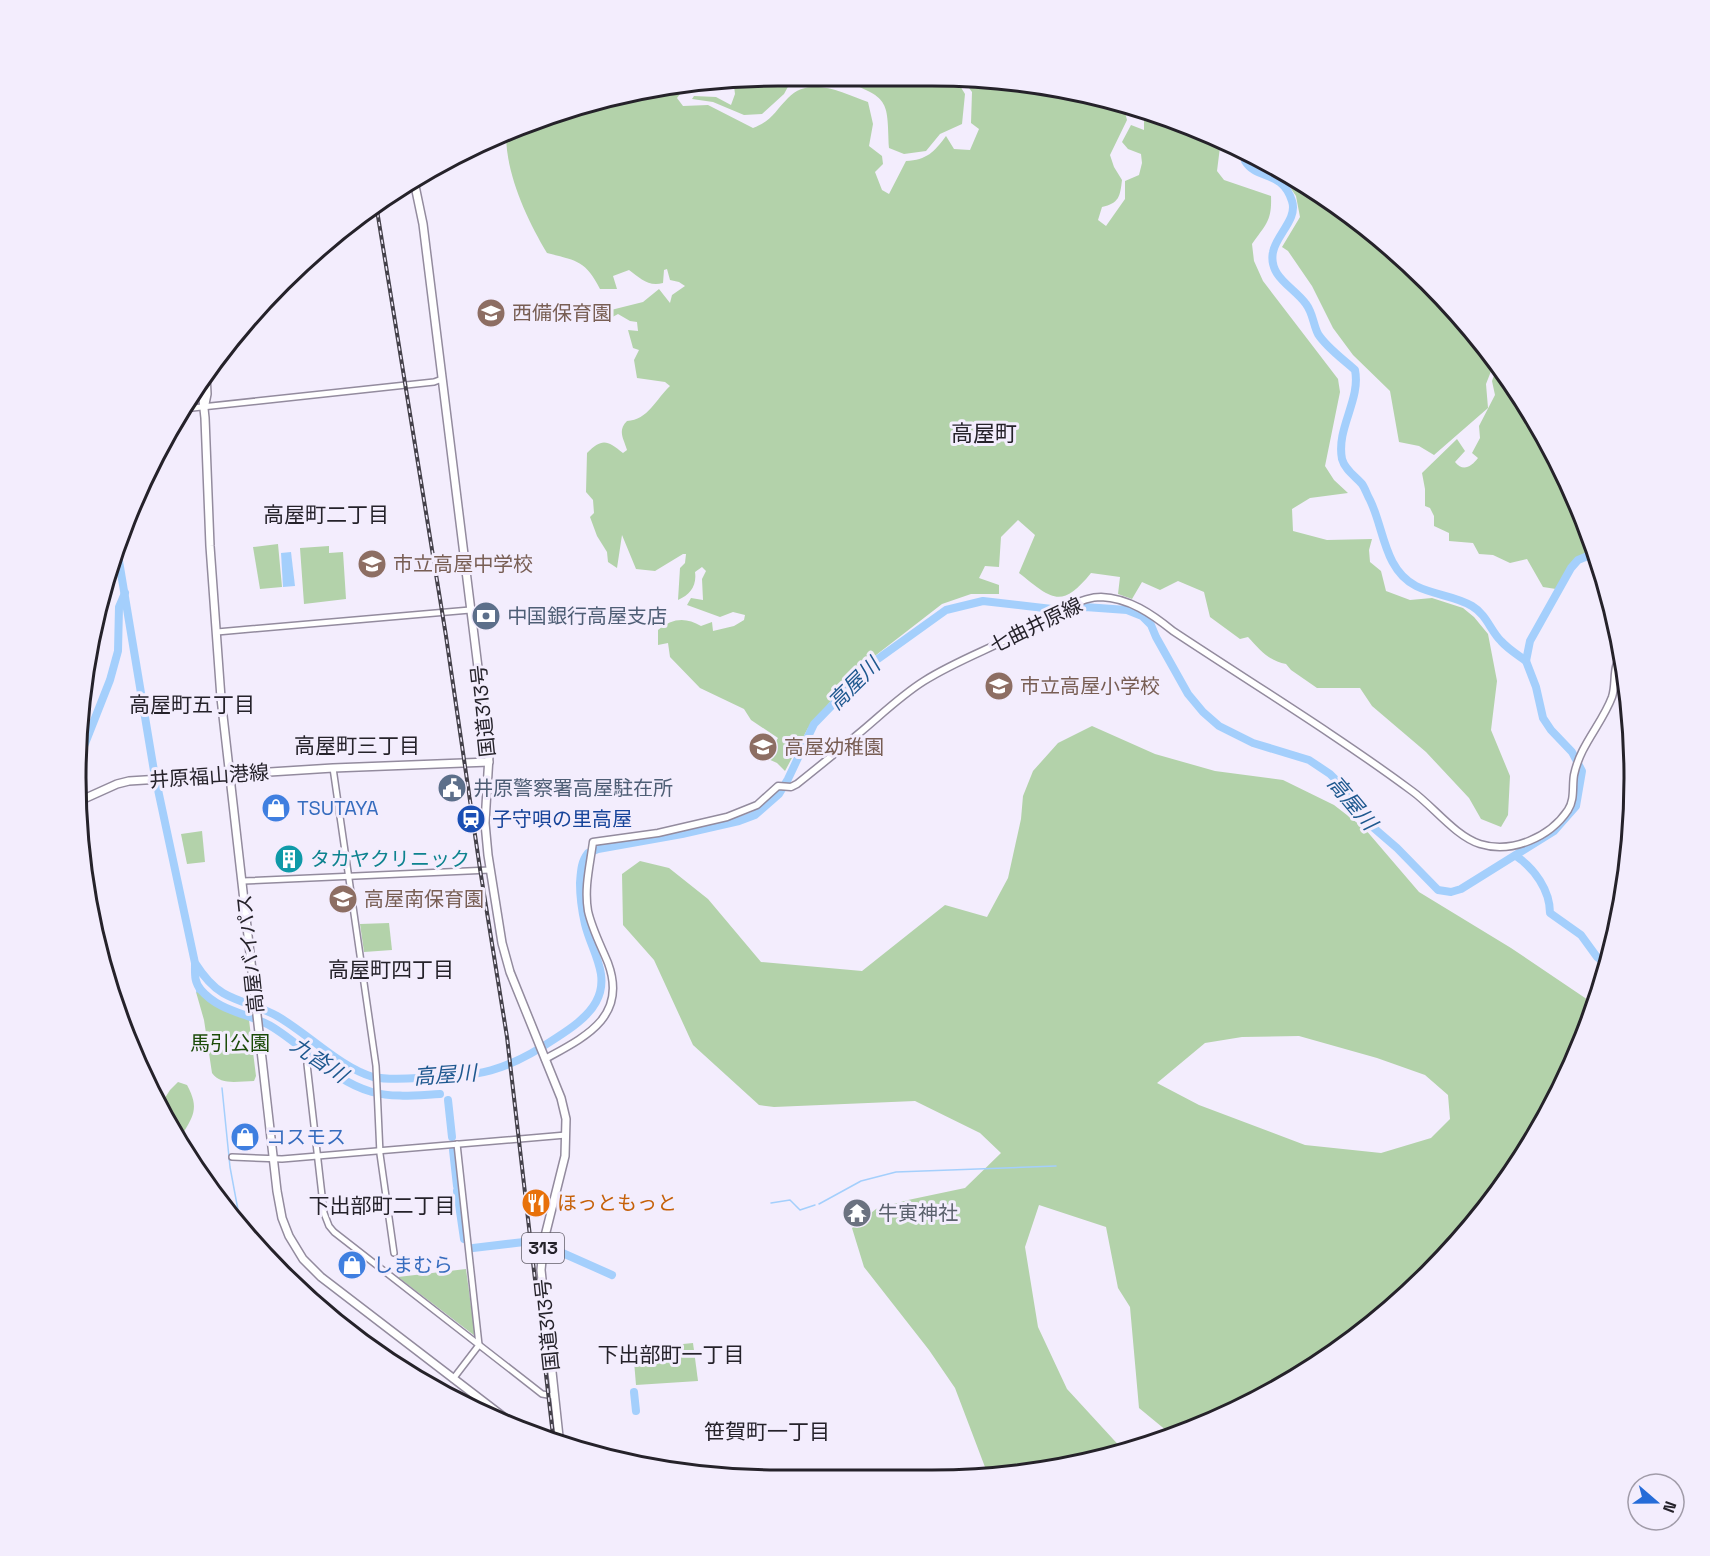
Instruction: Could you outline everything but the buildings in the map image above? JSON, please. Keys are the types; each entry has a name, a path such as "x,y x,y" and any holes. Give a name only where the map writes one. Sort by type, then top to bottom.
{"main road":[{"name":"国道313号","path":"416,188 423,224 489,762 485,823 490,870 510,972 564,1104 565,1156 544,1240 541,1270 559,1435"},
{"path":"204,407 207,387"},
{"path":"202,393 204,407"},
{"name":"高屋バイパス","path":"204,407 210,546 221,698 273,1159 282,1218 289,1236 303,1258 321,1277 490,1407"},
{"name":"七曲井原線","path":"545,1057 582,1039 594,1029 605,1016 612,999 611,972 591,923 588,909 587,884 593,842 658,833 727,817 757,805 774,788 796,784 857,736 902,696 928,678 1077,602 1097,597 1117,599 1135,605 1379,767 1414,792 1464,835 1479,843 1524,844 1537,838 1567,811 1581,756 1611,698 1615,668"},
{"name":"井原福山港線","path":"86,798 117,784 150,779 333,768 489,762"}],"street":[{"path":"193,408 434,382 442,379"},
{"path":"217,632 471,610"},
{"path":"333,768 375,1053 380,1150 393,1253"},
{"path":"243,881 490,870"},
{"path":"309,1060 324,1213 329,1226 542,1394 554,1396"},
{"path":"232,1157 273,1159 566,1135"},
{"path":"453,1380 479,1345 457,1144"}],"green space":[{"path":"788,86 784,94 762,114 744,115 713,102 692,99 694,96 716,97 731,105 735,94 734,87"},
{"path":"856,86 960,87 965,94 962,124 940,134 926,151 904,154 889,148 888,121 884,104 879,98"},
{"path":"816,87 827,88 868,102 873,124 869,146 882,156 883,164 875,172 882,190 889,194 906,161 925,157 938,147 946,136 954,149 970,150 979,129 971,123 972,92 968,87 1022,91 1125,113 1127,120 1110,155 1122,180 1119,195 1115,201 1102,207 1098,220 1106,226 1125,199 1125,181 1139,175 1142,163 1141,154 1128,149 1122,142 1131,125 1144,130 1144,119 1220,149 1217,171 1224,180 1271,196 1269,217 1252,244 1254,261 1263,281 1338,379 1340,392 1325,466 1334,480 1348,493 1310,498 1292,509 1293,531 1327,540 1372,539 1369,550 1370,562 1381,571 1386,591 1410,600 1432,598 1463,608 1488,634 1497,681 1491,730 1510,776 1508,815 1501,827 1481,819 1469,798 1426,752 1372,706 1360,688 1317,688 1286,664 1265,654 1248,637 1240,639 1210,617 1204,592 1178,581 1160,590 1142,582 1132,599 1118,594 1120,577 1091,573 1081,585 1064,596 1056,597 1040,589 1019,573 1035,535 1018,520 1001,537 999,567 985,566 979,578 999,585 999,594 971,594 942,604 858,669 808,728 785,771 777,763 766,758 778,738 751,720 744,709 700,688 670,657 668,643 658,645 658,630 674,621 690,621 701,626 712,622 713,631 734,626 744,620 745,615 733,612 720,617 687,605 691,598 703,600 702,579 706,571 702,567 695,572 692,589 678,600 680,568 685,563 686,554 655,571 636,569 622,535 617,568 608,562 607,552 597,536 590,517 594,513 593,500 586,492 587,453 605,442 623,453 627,450 622,435 624,425 627,421 646,413 670,386 665,382 637,378 634,360 639,350 633,348 628,330 638,331 637,322 618,314 607,320 607,311 643,302 659,289 670,303 672,295 685,286 670,280 667,269 664,270 663,283 658,284 644,281 629,270 613,276 617,289 600,289 585,267 566,258 547,253 519,196 510,165 506,141 555,122 599,109 681,92 677,98 683,106 708,105 753,128 769,119 797,91"},
{"path":"1288,184 1317,202 1389,257 1453,321 1491,370 1486,384 1488,408 1434,455 1419,446 1399,442 1390,391 1353,355 1333,328 1312,286 1288,251 1282,247 1300,217 1296,196"},
{"path":"1494,374 1532,432 1572,513 1588,555 1589,559 1568,567 1556,589 1543,587 1527,559 1510,563 1493,555 1479,554 1473,543 1449,541 1449,533 1434,526 1434,516 1430,508 1425,506 1422,473 1457,439 1465,451 1455,462 1458,465 1467,467 1478,458 1472,453 1480,438 1479,426 1495,395 1492,381"},
{"path":"278,544 282,587 260,589 253,547"},
{"path":"329,546 329,553 343,552 346,599 304,604 300,548"},
{"path":"1092,726 1155,754 1215,771 1283,780 1334,805 1365,829 1419,892 1511,948 1588,1000 1553,1084 1508,1163 1453,1235 1422,1268 1389,1299 1317,1354 1238,1399 1166,1430 1139,1408 1130,1307 1118,1288 1106,1227 1039,1205 1025,1247 1038,1327 1067,1389 1118,1445 1022,1465 985,1468 955,1388 929,1350 864,1267 852,1228 876,1209 965,1188 1001,1153 980,1133 915,1101 774,1107 759,1105 693,1045 654,960 623,925 622,874 640,861 669,868 708,899 761,962 862,971 945,905 987,917 1008,878 1021,819 1023,796 1033,771 1058,743","holes":["1299,1036 1377,1058 1425,1075 1448,1095 1450,1119 1431,1138 1381,1153 1305,1145 1199,1105 1157,1083 1205,1043 1242,1037"]},
{"path":"202,831 205,862 187,864 181,834"},
{"path":"389,923 392,950 364,952 360,924"},
{"name":"馬引公園","path":"199,990 216,1005 249,1020 256,1076 254,1081 225,1081 212,1073 204,1020 196,992"},
{"path":"178,1082 187,1085 191,1093 194,1106 192,1118 183,1133 165,1098"},
{"path":"466,1269 475,1336 398,1277"},
{"path":"693,1343 698,1381 636,1385 633,1349"}],"water":[{"path":"291,552 295,586 283,587 281,553"}],"waterway":[{"path":"1245,161 1256,171 1282,184 1292,201 1292,214 1273,252 1274,268 1308,307 1318,334 1330,349 1355,370 1355,392 1342,436 1342,459 1348,470 1364,487 1397,570 1416,586 1472,606 1485,618 1497,637 1526,661"},
{"name":"高屋川","path":"119,564 154,771 195,963 207,980 219,990 277,1016 349,1066 373,1077 396,1079 459,1076 506,1066 538,1050 567,1031 588,1013 600,992 601,972 585,924 581,898 581,871 588,853 598,849 682,834 755,815 779,794 814,724 875,661 946,610 983,601 1069,611 1085,607 1127,610 1142,616 1151,625 1188,694 1219,726 1253,743 1309,760 1330,774 1343,787 1351,805 1438,890 1451,892 1461,889 1554,831 1576,806 1582,771 1572,752 1543,718 1536,687 1526,661 1530,641 1571,568 1578,560 1588,556"},
{"path":"87,739 110,680 118,651 119,607 125,593"},
{"path":"1516,856 1540,880 1547,896 1550,913 1581,935 1600,959"},
{"name":"九沓川","path":"195,964 197,984 208,997 224,1007 269,1025 344,1080 380,1094 406,1096 440,1094"},
{"name":"九沓川","path":"195,981 197,992"},
{"path":"222,1088 230,1167 238,1210"},
{"name":"九沓川","path":"448,1100 452,1137"},
{"name":"九沓川","path":"453,1150 457,1186"},
{"path":"819,1204 861,1181 896,1172 1056,1166"},
{"name":"九沓川","path":"457,1191 464,1239"},
{"path":"771,1203 790,1200 800,1210 815,1205"},
{"name":"九沓川","path":"473,1248 524,1242"},
{"name":"九沓川","path":"549,1247 612,1275"},
{"name":"九沓川","path":"634,1392 636,1411"}],"railway":[{"path":"378,213 446,636 507,1037 553,1433"}],"place":[{"name":"西備保育園","path":"491,313"},
{"name":"市立高屋中学校","path":"372,564"},
{"name":"中国銀行高屋支店","path":"486,616"},
{"name":"市立高屋小学校","path":"999,686"},
{"name":"高屋幼稚園","path":"763,747"},
{"name":"井原警察署高屋駐在所","path":"452,788"},
{"name":"TSUTAYA","path":"276,808"},
{"name":"子守唄の里高屋","path":"471,819"},
{"name":"タカヤクリニック","path":"289,859"},
{"name":"高屋南保育園","path":"343,899"},
{"name":"コスモス","path":"245,1137"},
{"name":"ほっともっと","path":"536,1203"},
{"name":"牛寅神社","path":"857,1213"},
{"name":"しまむら","path":"352,1265"}],"district":[{"name":"高屋町","path":"984,433"},
{"name":"高屋町二丁目","path":"326,515"},
{"name":"高屋町五丁目","path":"192,705"},
{"name":"高屋町三丁目","path":"357,746"},
{"name":"高屋町四丁目","path":"391,970"},
{"name":"下出部町二丁目","path":"382,1206"},
{"name":"下出部町一丁目","path":"671,1355"},
{"name":"笹賀町一丁目","path":"767,1432"}]}
